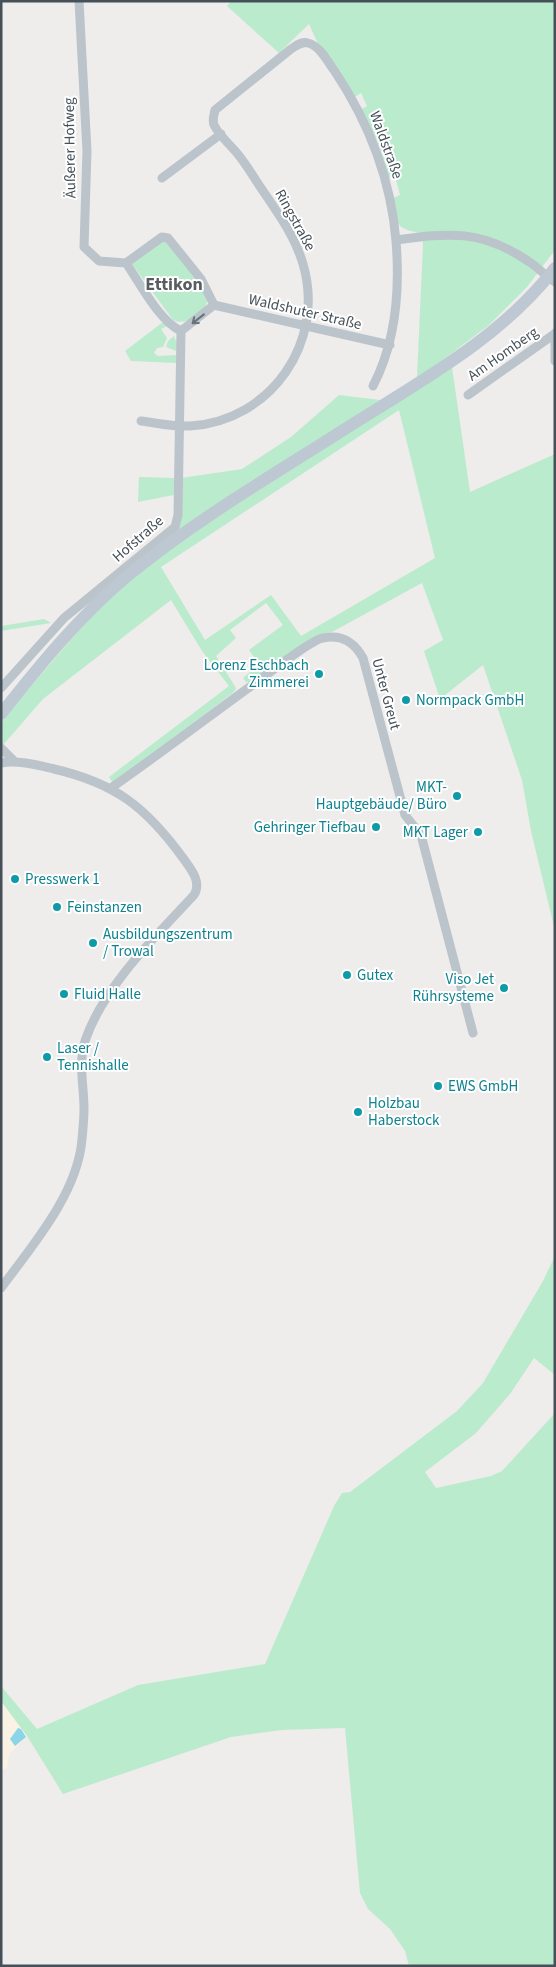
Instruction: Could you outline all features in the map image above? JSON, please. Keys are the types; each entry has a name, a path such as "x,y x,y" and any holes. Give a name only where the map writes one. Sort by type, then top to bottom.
{"main road":[{"path":"1,714 50,653 100,601 126,578 204,519 457,358 517,311 552,276"}],"street":[{"name":"Äußerer Hofweg","path":"78,1 87,151 84,247 99,260 126,263"},
{"name":"Waldstraße","path":"216,110 300,43 312,45 324,55 362,117 384,174 396,240 396,307 390,345 383,368 373,386"},
{"name":"Ringstraße","path":"141,421 190,426 224,418 245,410 264,398 277,384 292,362 305,326 308,289 303,263 289,230 251,172 214,125 213,121 216,110"},
{"path":"162,178 221,134"},
{"path":"396,240 438,234 464,234 492,241 552,276"},
{"path":"162,237 168,238 201,280 214,305 181,331 175,328 158,310 126,263 162,237"},
{"name":"Waldshuter Straße","path":"214,305 390,345"},
{"name":"Hofstraße","path":"1,688 64,618 174,528 178,515 181,331"},
{"name":"Am Homberg","path":"554,334 555,361"},
{"name":"Am Homberg","path":"468,395 554,334"},
{"name":"Unter Greut","path":"111,788 275,668 321,638 337,636 351,641 363,658 405,816 421,835 473,1033"},
{"path":"1,748 14,761"},
{"path":"1,763 14,761 76,774 111,788 124,796 152,820 172,843 194,873 198,886 194,895 144,950 113,988 102,1006 85,1041 81,1077 84,1109 82,1142 76,1167 59,1206 40,1237 1,1288"}],"shaded area":[{"path":"1,1701 27,1736 9,1754 7,1768 1,1770"}],"green space":[{"path":"231,1 555,1 555,250 527,287 489,325 417,377 423,244 421,233 401,227 396,219 393,198 400,195 395,176 388,178 381,151 362,109 367,106 361,93 355,97 337,66 319,46 309,24 279,53 227,6"},
{"path":"165,239 190,269 206,295 207,304 201,312 190,319 179,322 173,320 132,264"},
{"path":"163,322 167,326 161,329 167,338 163,347 157,348 154,353 158,356 176,355 176,363 131,361 125,351"},
{"path":"174,336 177,344 176,351 166,347 168,341"},
{"path":"452,367 470,492 555,454 555,931 531,831 522,780 483,665 440,699 424,651 443,640 422,583 332,632 325,633 250,682 246,682 243,678 259,664 249,650 283,625 266,603 230,630 236,638 216,656 236,688 234,692 119,779 112,782 109,777 229,686 202,651 171,600 43,699 3,745 1,743 1,723 87,621 113,594 179,541","holes":["399,410 435,558 301,636 271,595 205,640 161,567"]},
{"path":"339,395 380,400 179,531 176,528 181,478 242,469 291,437"},
{"path":"139,477 175,478 174,495 138,502"},
{"path":"44,619 51,623 1,631 1,626"},
{"path":"555,1256 555,1375 534,1358 510,1394 476,1433 425,1472 436,1488 491,1476 502,1471 555,1413 555,1966 409,1966 405,1951 390,1929 368,1909 360,1893 345,1728 282,1730 231,1737 63,1794 27,1736 1,1701 1,1686 37,1729 138,1685 265,1664 334,1506 342,1493 350,1492 457,1411 483,1383 543,1281"}],"water":[{"path":"18,1728 21,1729 26,1737 15,1746 10,1739"}],"place":[{"name":"Lorenz Eschbach Zimmerei","path":"319,674"},
{"name":"Normpack GmbH","path":"406,700"},
{"name":"MKT- Hauptgebäude/ Büro","path":"457,796"},
{"name":"Gehringer Tiefbau","path":"376,827"},
{"name":"MKT Lager","path":"478,832"},
{"name":"Presswerk 1","path":"15,879"},
{"name":"Feinstanzen","path":"57,907"},
{"name":"Ausbildungszentrum / Trowal","path":"93,943"},
{"name":"Gutex","path":"347,975"},
{"name":"Viso Jet Rührsysteme","path":"504,988"},
{"name":"Fluid Halle","path":"64,994"},
{"name":"Laser / Tennishalle","path":"47,1057"},
{"name":"EWS GmbH","path":"438,1086"},
{"name":"Holzbau Haberstock","path":"358,1112"}],"district":[{"name":"Ettikon","path":"174,284"}]}
